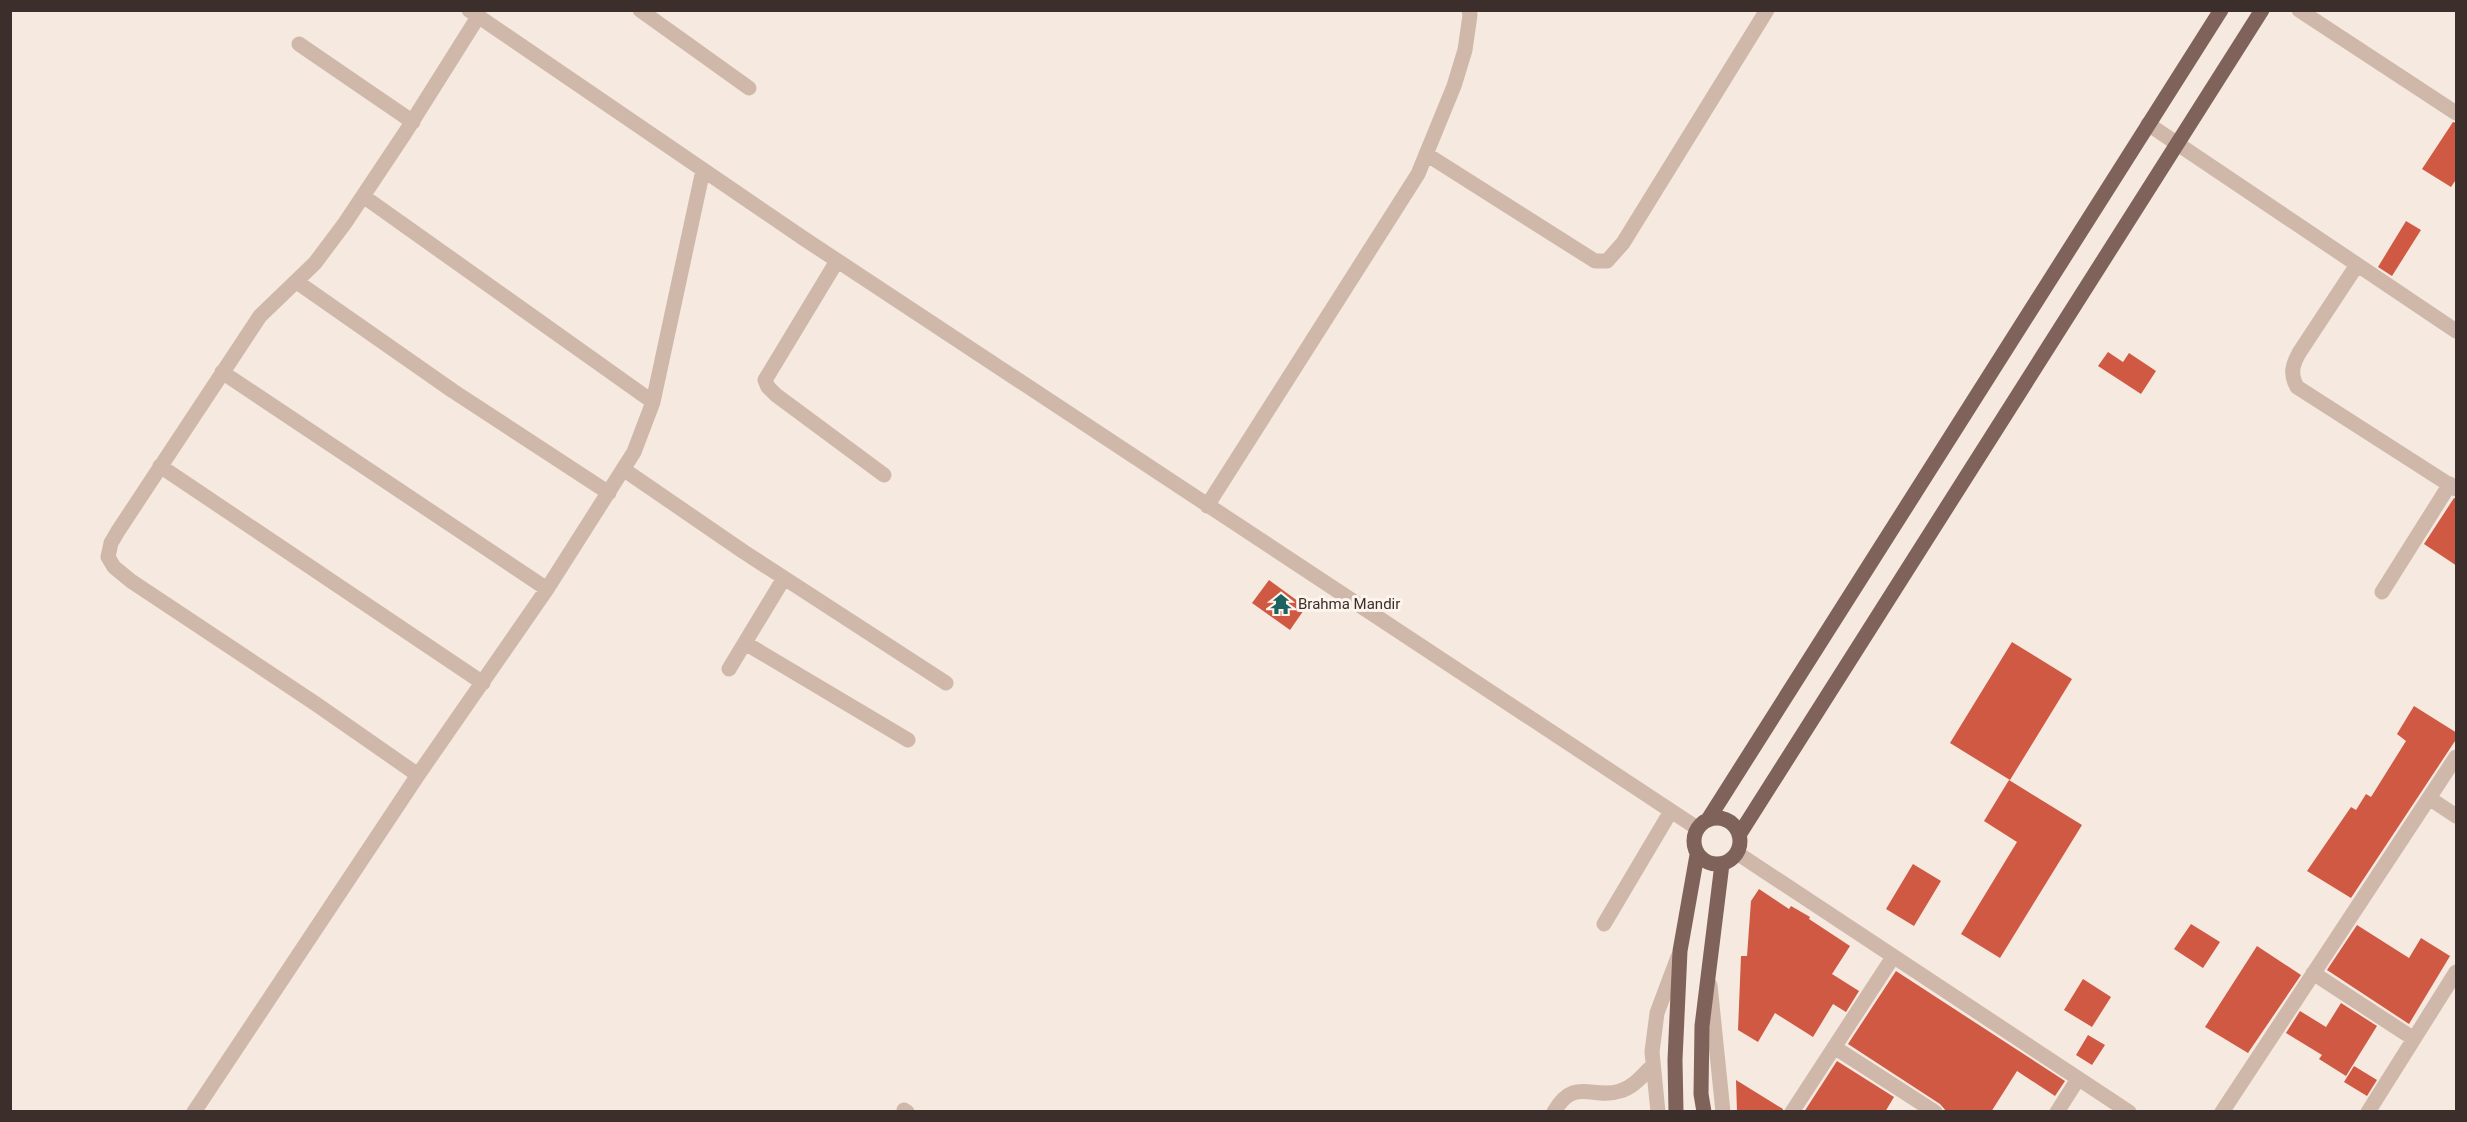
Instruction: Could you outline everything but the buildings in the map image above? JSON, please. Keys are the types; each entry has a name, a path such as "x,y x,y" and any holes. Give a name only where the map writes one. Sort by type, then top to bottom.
{"main road":[{"path":"1676,1112 1675,1060 1680,951 1697,855 1693,844 1703,823 2221,10"},
{"path":"1739,835 2262,10"},
{"path":"1697,855 1705,861 1722,864 1737,854 1740,845 1736,827 1728,820 1721,818 1703,823"},
{"path":"1704,1112 1701,1094 1702,1026 1722,864"}],"street":[{"path":"640,10 749,88"},
{"path":"1207,506 1418,174 1454,86 1465,50 1469,10"},
{"path":"2299,10 2457,113"},
{"path":"1426,154 1595,261 1607,261 1623,243 1765,11"},
{"path":"418,775 316,704 130,581 114,567 108,557 111,543 260,316 315,263 413,122 474,14 837,261 1207,506 1671,811 1703,823"},
{"path":"299,44 413,122"},
{"path":"2148,124 2457,331"},
{"path":"194,1112 418,775 547,589 633,452 653,402 703,170"},
{"path":"363,196 653,402"},
{"path":"837,261 765,380 768,387 776,394 884,475"},
{"path":"2357,265 2299,353 2293,364 2292,378 2297,387 2453,487 2382,592"},
{"path":"297,282 453,391 609,493"},
{"path":"222,372 547,589"},
{"path":"160,466 483,683"},
{"path":"623,469 784,578 946,683"},
{"path":"729,669 784,578"},
{"path":"745,643 908,740"},
{"path":"2222,1112 2457,757"},
{"path":"2429,798 2457,816"},
{"path":"1604,924 1671,811"},
{"path":"1737,854 2129,1112"},
{"path":"1658,1112 1653,1065 1657,1012 1680,951"},
{"path":"1792,1112 1893,957"},
{"path":"1709,973 1724,1112"},
{"path":"2313,973 2414,1039"},
{"path":"2368,1112 2456,973"},
{"path":"1834,1047 1935,1112"},
{"path":"1554,1112 1567,1095 1578,1091 1617,1092 1630,1087 1653,1065"},
{"path":"2057,1112 2078,1079"}],"place":[{"name":"Brahma Mandir","path":"1281,604"}]}
